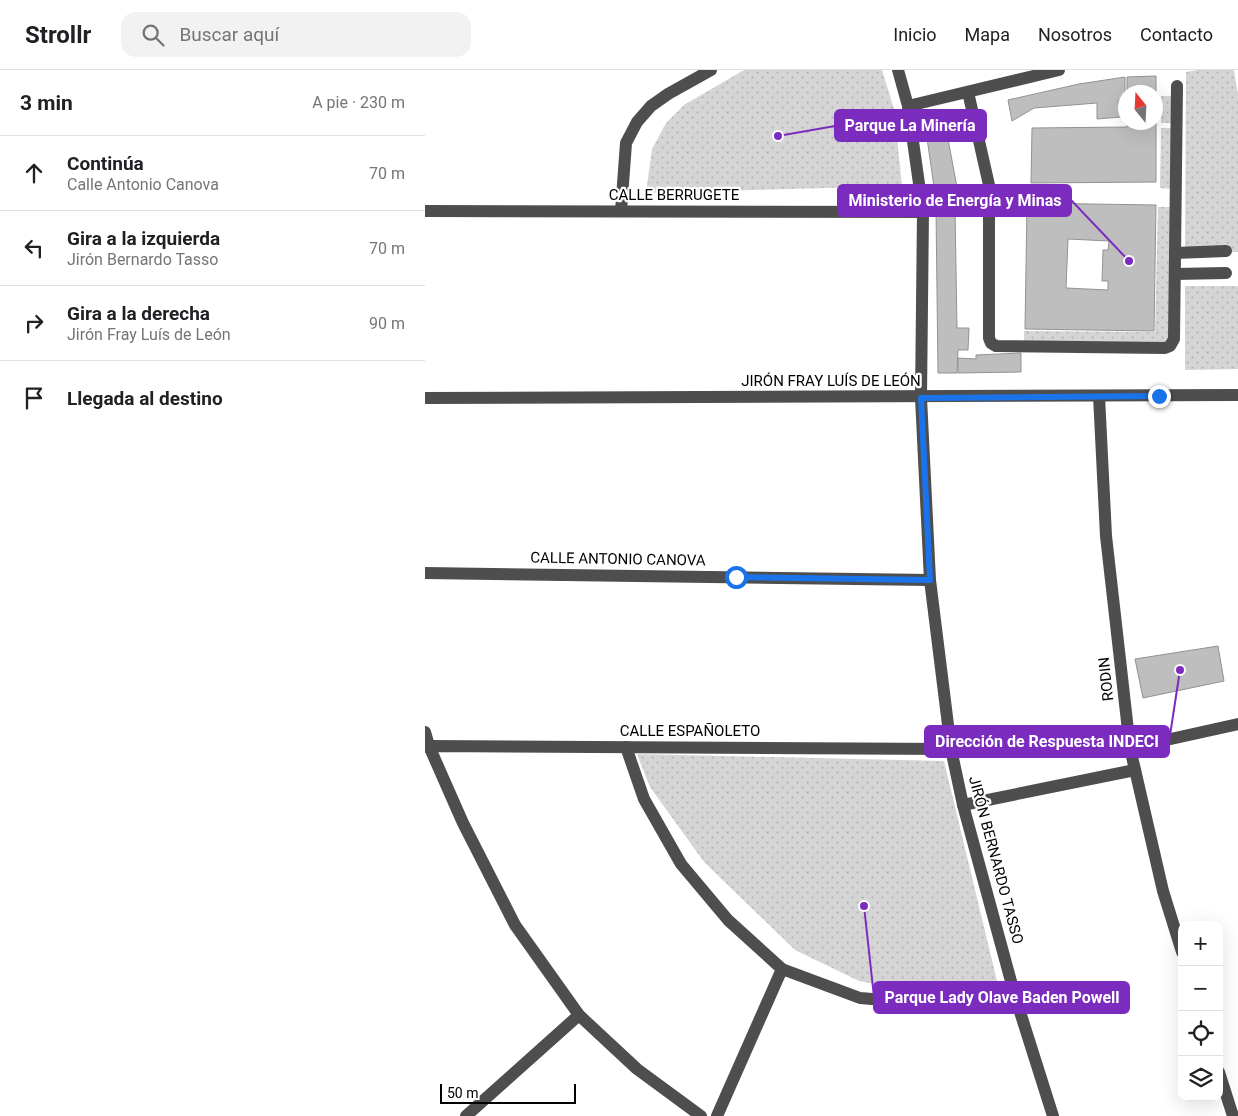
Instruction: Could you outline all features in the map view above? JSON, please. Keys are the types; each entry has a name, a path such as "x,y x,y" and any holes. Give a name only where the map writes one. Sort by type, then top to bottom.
{"street":[{"path":"621,211 626,143 637,122 651,106 668,94 711,70"},
{"name":"JIRÓN BERNARDO TASSO","path":"898,70 908,106 923,212 921,398 930,580 951,749 963,805 1015,996 1053,1116"},
{"path":"908,106 1059,70"},
{"path":"968,92 989,185 989,338 991,344 996,346 1165,348 1170,346 1174,339 1177,86"},
{"name":"CALLE BERRUGETE","path":"425,211 923,212"},
{"path":"1175,253 1226,252"},
{"path":"1175,274 1226,273"},
{"name":"JIRÓN FRAY LUÍS DE LEÓN","path":"425,398 921,398 1238,395"},
{"name":"RODIN","path":"1099,396 1106,536 1130,748 1163,890 1178,939"},
{"name":"CALLE ANTONIO CANOVA","path":"425,573 930,580"},
{"path":"1130,748 1238,724"},
{"path":"425,732 427,746 515,926 579,1015 637,1069 701,1116"},
{"name":"CALLE ESPAÑOLETO","path":"427,746 951,749"},
{"path":"626,747 644,799 681,864 728,920 782,969 860,998 933,1004 1015,996"},
{"path":"963,805 1135,770"},
{"path":"717,1116 782,969"},
{"path":"466,1116 579,1015"},
{"path":"1223,1085 1233,1116"}],"shaded area":[{"path":"744,70 882,70 894,109 902,186 646,193 652,149 666,123 684,105"},
{"path":"1234,70 1238,95 1238,252 1185,252 1186,72"},
{"path":"1163,96 1172,96 1172,123 1163,123"},
{"path":"1163,128 1173,128 1172,189 1160,188 1161,130"},
{"path":"1158,207 1172,207 1169,348 1024,347 1024,331 1155,332"},
{"path":"1185,286 1238,286 1238,369 1185,370"},
{"path":"637,754 944,761 998,985 929,994 859,981 795,950 704,862 650,787"}],"building":[{"path":"1156,76 1156,85 1127,85 1127,77"},
{"path":"1125,77 1125,85 1118,85 1118,117 1097,119 1097,103 1034,108 1012,121 1008,100 1079,84"},
{"path":"960,114 964,136 948,139 959,198 936,201 925,124 926,121"},
{"path":"1118,127 1118,130 1156,130 1156,182 1031,183 1032,128"},
{"path":"1027,203 1156,205 1154,331 1025,329","holes":["1068,239 1109,241 1108,250 1103,250 1102,281 1108,281 1108,290 1066,288"]},
{"path":"936,209 955,209 957,328 969,328 968,350 958,350 957,373 938,373"},
{"path":"1021,353 1021,372 958,373 958,358 976,359 976,355"},
{"path":"1218,646 1224,681 1143,698 1135,659"}],"place":[{"name":"Parque La Minería","path":"778,136"},
{"name":"Ministerio de Energía y Minas","path":"1129,261"},
{"name":"Dirección de Respuesta INDECI","path":"1180,670"},
{"name":"Parque Lady Olave Baden Powell","path":"864,906"}],"route":[{"path":"736,577 930,580 921,398 1159,396"}]}
